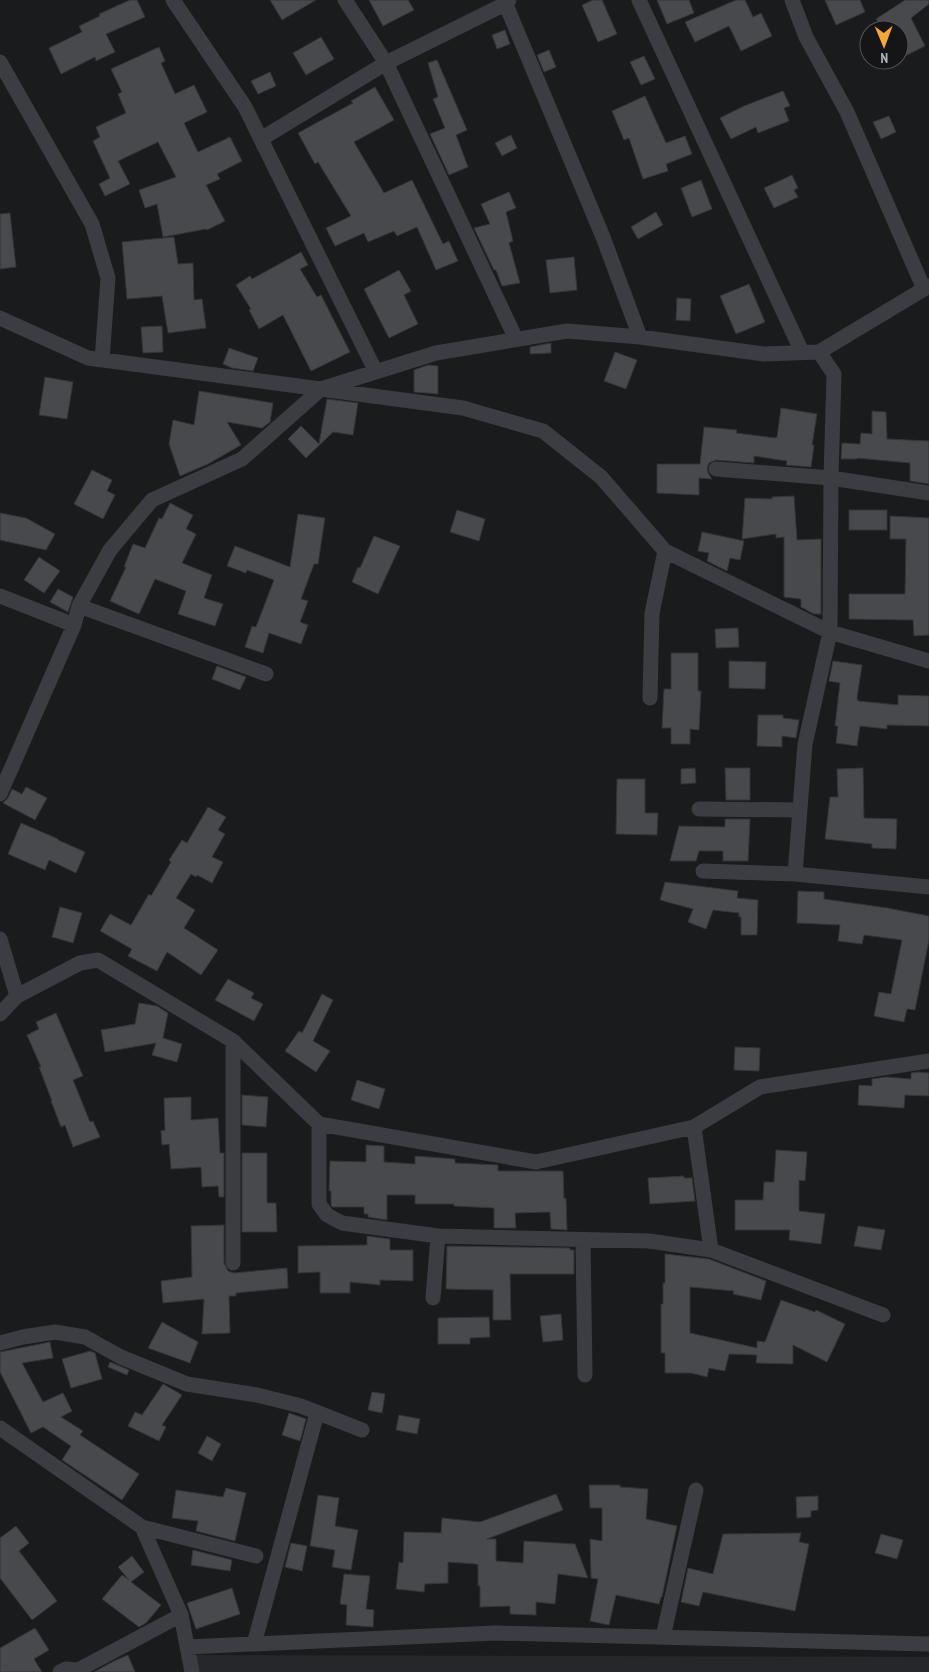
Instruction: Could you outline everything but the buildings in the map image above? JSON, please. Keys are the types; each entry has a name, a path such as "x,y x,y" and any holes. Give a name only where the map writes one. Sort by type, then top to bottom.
{"street":[{"path":"173,0 245,107 376,372"},
{"path":"346,0 386,63 516,339"},
{"path":"639,0 802,352"},
{"path":"0,794 74,625 79,606 110,550 152,500 242,459 321,389 436,353 567,331 640,337 764,354 819,352 927,288 847,112 806,37 792,0"},
{"path":"261,139 386,63 506,1 603,237 640,337"},
{"path":"0,62 92,224 108,278 102,360"},
{"path":"0,318 88,358 462,408 543,431 600,477 665,551 830,632 929,661"},
{"path":"795,874 805,744 830,632 834,374 819,352"},
{"path":"716,468 831,478 929,492"},
{"path":"650,698 652,613 665,551"},
{"path":"0,596 74,625"},
{"path":"79,606 266,674"},
{"path":"699,809 800,810"},
{"path":"703,871 795,874 929,887"},
{"path":"0,939 17,996"},
{"path":"0,1014 17,996 80,963 98,960 233,1041 319,1124 536,1162 694,1127 760,1087 929,1061"},
{"path":"233,1041 233,1263"},
{"path":"319,1124 320,1204 327,1215 342,1223 438,1236 649,1241 711,1250 883,1315"},
{"path":"694,1127 711,1250"},
{"path":"433,1298 438,1236"},
{"path":"582,1240 585,1375"},
{"path":"0,1343 55,1332 85,1337 121,1357 188,1384 257,1395 302,1406 362,1430"},
{"path":"254,1644 317,1413"},
{"path":"0,1428 142,1527 256,1556"},
{"path":"662,1637 696,1490"},
{"path":"142,1527 181,1615 192,1672"},
{"path":"60,1672 66,1669 78,1670 181,1615"},
{"path":"187,1647 494,1633 929,1644"}],"shaded area":[{"path":"196,1655 929,1657 929,1672 198,1672"}]}
